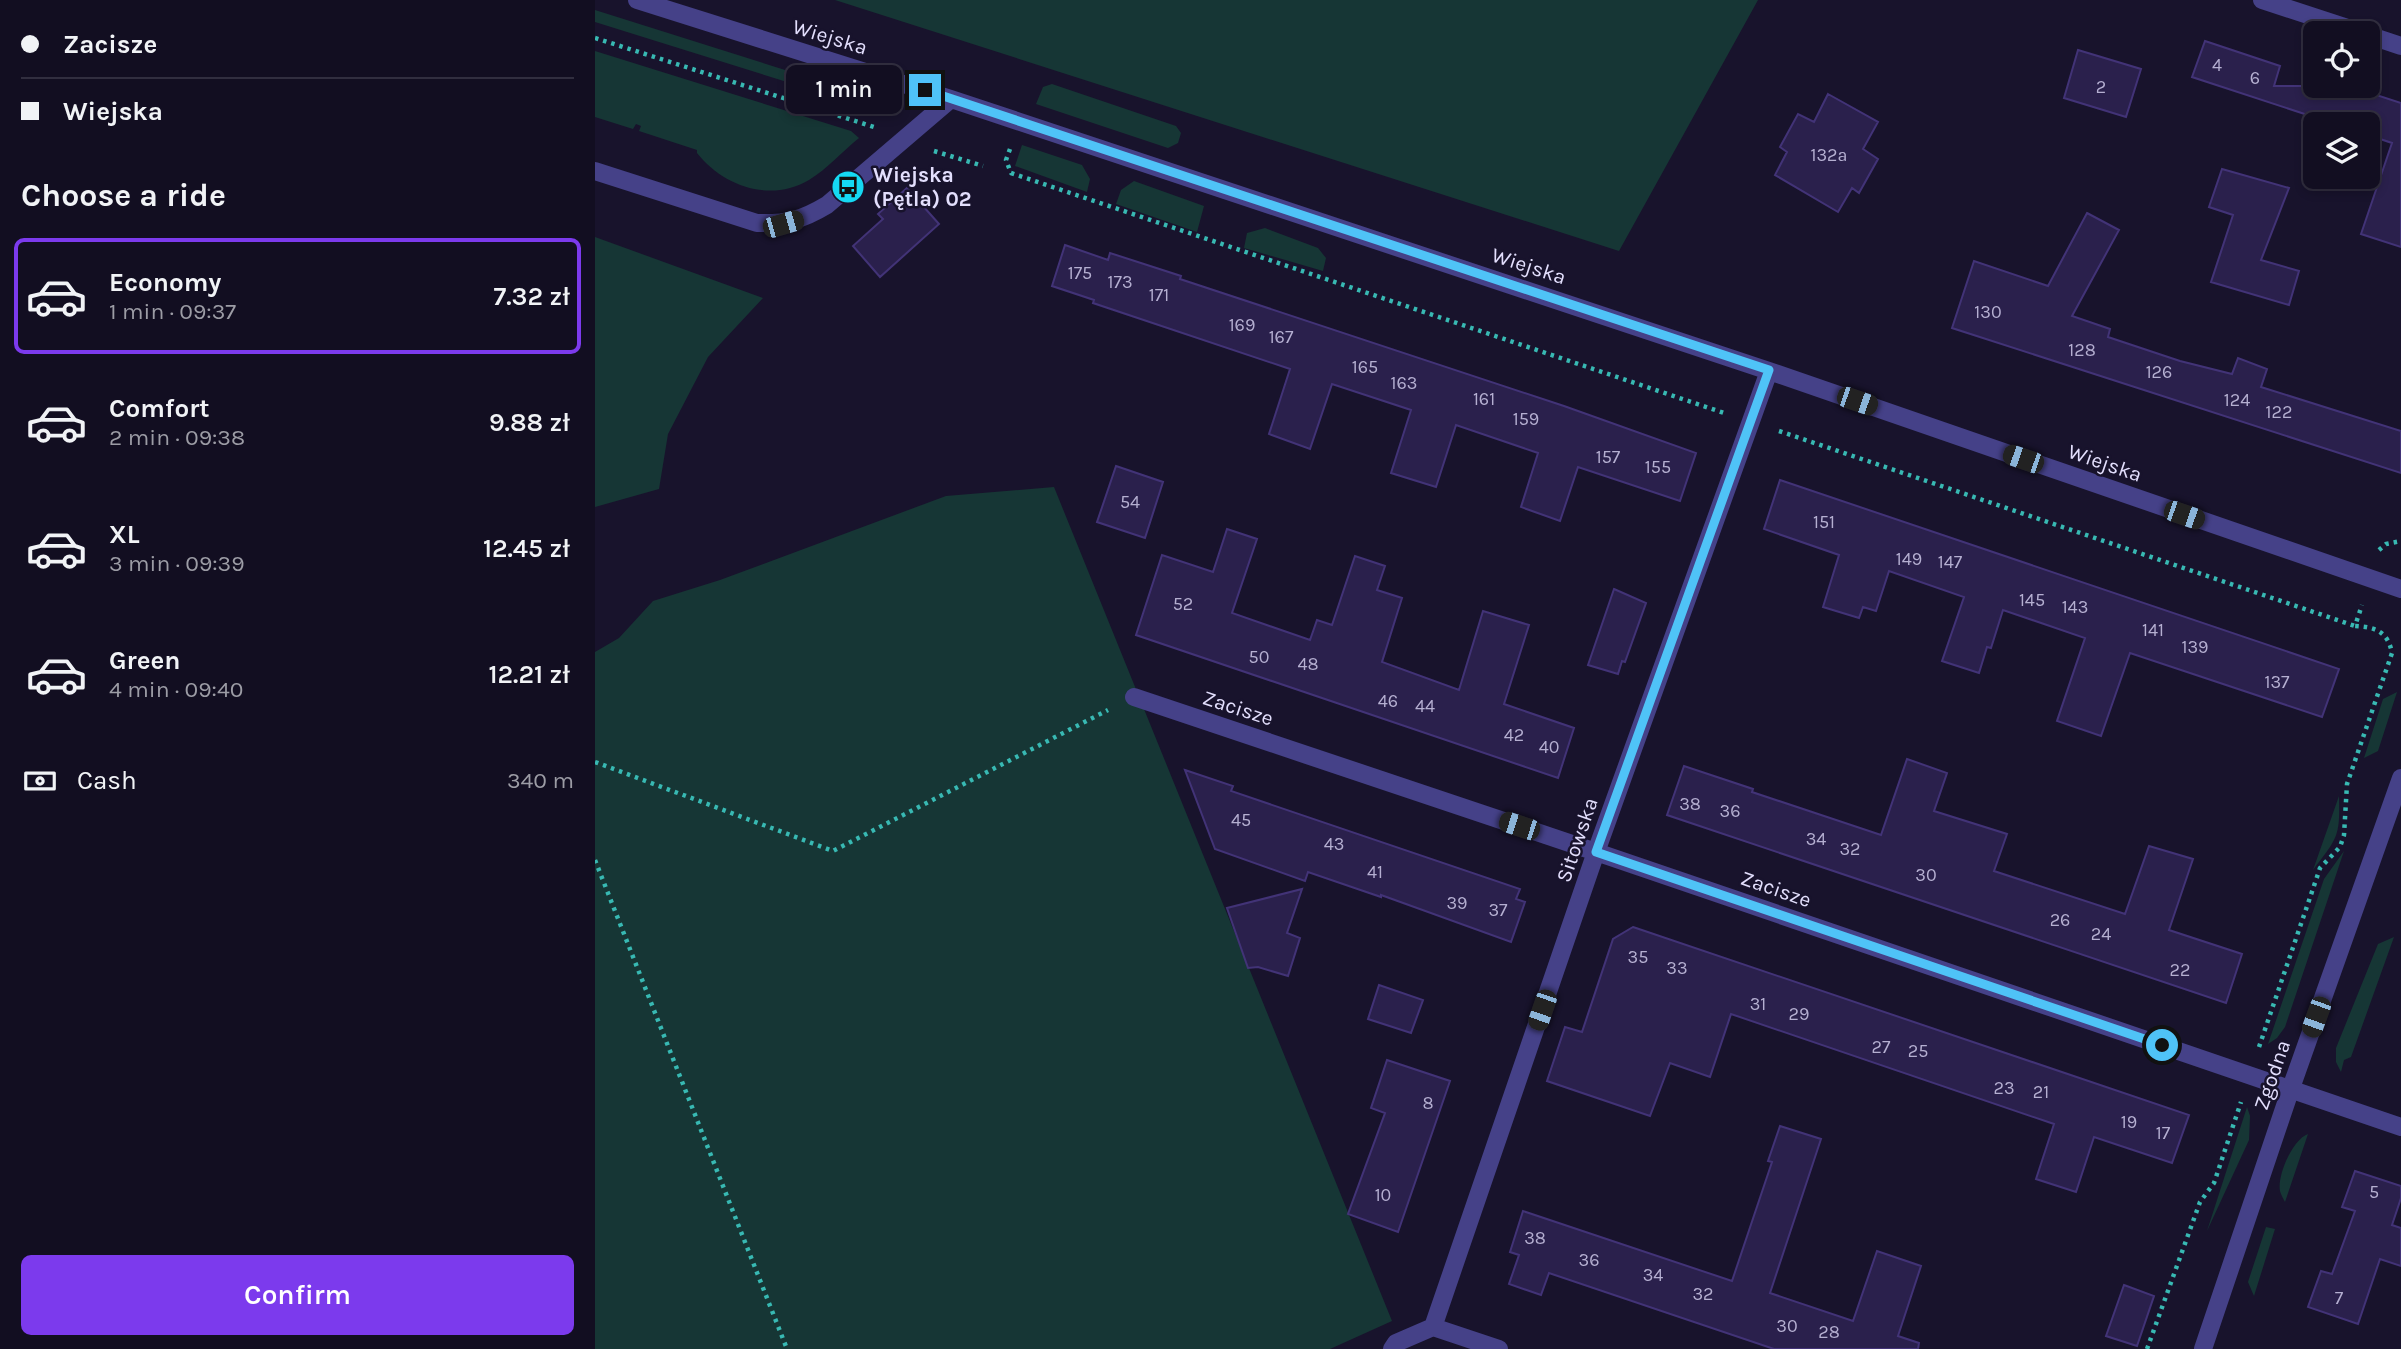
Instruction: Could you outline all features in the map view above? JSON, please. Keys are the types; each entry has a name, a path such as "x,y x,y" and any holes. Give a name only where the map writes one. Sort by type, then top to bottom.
{"street":[{"name":"Wiejska","path":"638,0 1019,121 1769,370 2401,589"},
{"path":"2262,0 2326,21"},
{"path":"2380,39 2401,46"},
{"path":"595,171 757,223 783,224 808,217 827,205 951,99"},
{"name":"Sitowska","path":"1433,1327 1596,852 1769,370"},
{"name":"Zacisze","path":"1134,697 2401,1127"},
{"name":"Zgodna","path":"2203,1349 2291,1088 2401,778"},
{"path":"1392,1349 1396,1343 1433,1327 1499,1349"}],"path":[{"path":"595,38 859,121 947,157 982,166"},
{"path":"1019,121 1006,160 1011,173 2355,626 2368,627 2382,632 2389,639 2392,653 2347,784 2344,835 2340,847 2321,868 2317,877 2214,1183 2200,1202 2147,1349"},
{"path":"2355,626 2380,549 2386,544 2401,541"},
{"path":"595,762 833,851 1134,697"},
{"path":"595,860 787,1349"}],"green space":[{"path":"835,0 1758,0 1619,251"},
{"path":"595,10 858,93 865,99 869,112 848,101 595,22"},
{"path":"595,51 851,131 859,138 816,176 794,187 779,190 748,188 720,174 708,165 697,150 639,131 641,126 636,124 633,129 595,117"},
{"path":"1052,84 1176,126 1181,133 1178,143 1168,148 1036,104 1043,87"},
{"path":"1022,145 1082,165 1090,179 1087,192 1015,166"},
{"path":"1134,181 1204,206 1197,232 1116,204 1121,190"},
{"path":"1265,228 1318,248 1326,258 1323,271 1244,248 1247,233"},
{"path":"595,237 763,298 708,357 668,434 659,489 595,507"},
{"path":"1054,487 1392,1321 1330,1349 595,1349 595,652 619,638 653,601 720,580 946,496"},
{"path":"2397,692 2378,751 2364,758 2383,699"},
{"path":"2339,796 2336,836 2313,870"},
{"path":"2344,851 2285,1027 2277,1038 2268,1044 2324,879"},
{"path":"2394,937 2351,1057 2344,1060 2341,1072 2336,1062 2336,1048 2378,944"},
{"path":"2247,1107 2250,1116 2249,1140 2207,1231"},
{"path":"2308,1134 2285,1202 2280,1191 2284,1167 2297,1143"},
{"path":"2266,1227 2275,1229 2254,1296 2248,1282"}],"building":[{"path":"2205,41 2280,66 2274,86 2303,86 2303,98 2380,96 2401,103 2401,247 2361,234 2376,189 2380,189 2380,178 2392,143 2380,139 2380,112 2303,113 2192,77"},
{"path":"2078,50 2141,69 2126,117 2064,98"},
{"path":"1828,94 1878,122 1863,149 1878,159 1859,193 1852,188 1838,212 1775,175 1787,152 1780,147 1798,114 1814,122"},
{"path":"2222,169 2289,188 2261,260 2299,271 2289,305 2211,282 2233,215 2209,207"},
{"path":"907,188 939,224 880,277 853,246 883,219 878,214"},
{"path":"2087,213 2119,230 2072,316 2110,329 2108,337 2180,361 2232,374 2238,358 2267,369 2261,387 2401,431 2401,473 1952,328 1974,261 2048,286"},
{"path":"1065,245 1108,260 1110,253 1181,276 1180,279 1564,406 1696,453 1680,501 1578,467 1560,521 1521,507 1538,453 1456,425 1436,487 1391,473 1411,410 1332,384 1310,449 1269,434 1290,369 1093,303 1094,300 1052,286"},
{"path":"1116,466 1163,482 1145,538 1097,522"},
{"path":"1780,480 2339,669 2322,717 2130,653 2101,736 2057,721 2085,638 2003,610 1991,648 1987,647 1979,673 1942,661 1964,597 1889,571 1876,611 1863,607 1859,618 1823,607 1839,555 1764,529"},
{"path":"1227,529 1257,539 1232,613 1310,640 1317,620 1332,625 1355,556 1385,566 1377,590 1402,598 1382,662 1459,690 1483,611 1529,625 1504,704 1574,728 1558,778 1136,635 1162,555 1213,572"},
{"path":"1614,589 1646,603 1625,662 1622,661 1618,674 1588,665"},
{"path":"1907,759 1947,773 1934,811 2007,834 1994,871 2125,914 2149,846 2193,859 2169,930 2242,954 2226,1003 1667,815 1684,766 1881,835"},
{"path":"1185,770 1233,786 1231,791 1520,889 1516,899 1525,902 1511,942 1308,872 1305,881 1215,849"},
{"path":"1302,889 1287,933 1300,938 1288,976 1258,967 1248,968 1227,908"},
{"path":"1633,927 2189,1115 2172,1163 2094,1137 2076,1192 2036,1179 2054,1124 1731,1014 1710,1077 1670,1063 1650,1116 1547,1081 1565,1027 1582,1032 1613,939"},
{"path":"1379,985 1423,1000 1411,1033 1368,1019"},
{"path":"1387,1060 1450,1081 1398,1232 1348,1214 1385,1113 1371,1108"},
{"path":"1780,1126 1821,1139 1770,1293 1853,1321 1877,1251 1921,1266 1898,1336 1919,1343 1918,1349 1774,1349 1549,1273 1541,1295 1509,1284 1519,1255 1510,1252 1523,1211 1732,1281 1772,1162 1768,1161"},
{"path":"2355,1171 2401,1186 2401,1198 2392,1225 2401,1228 2401,1266 2380,1259 2358,1324 2308,1307 2321,1271 2332,1274 2355,1211 2342,1207"},
{"path":"2124,1285 2154,1296 2137,1346 2106,1336"}],"place":[{"name":"Wiejska (Pętla) 02","path":"848,187"}],"route":[{"path":"925,90 1769,370 1596,852 2162,1045"}]}
